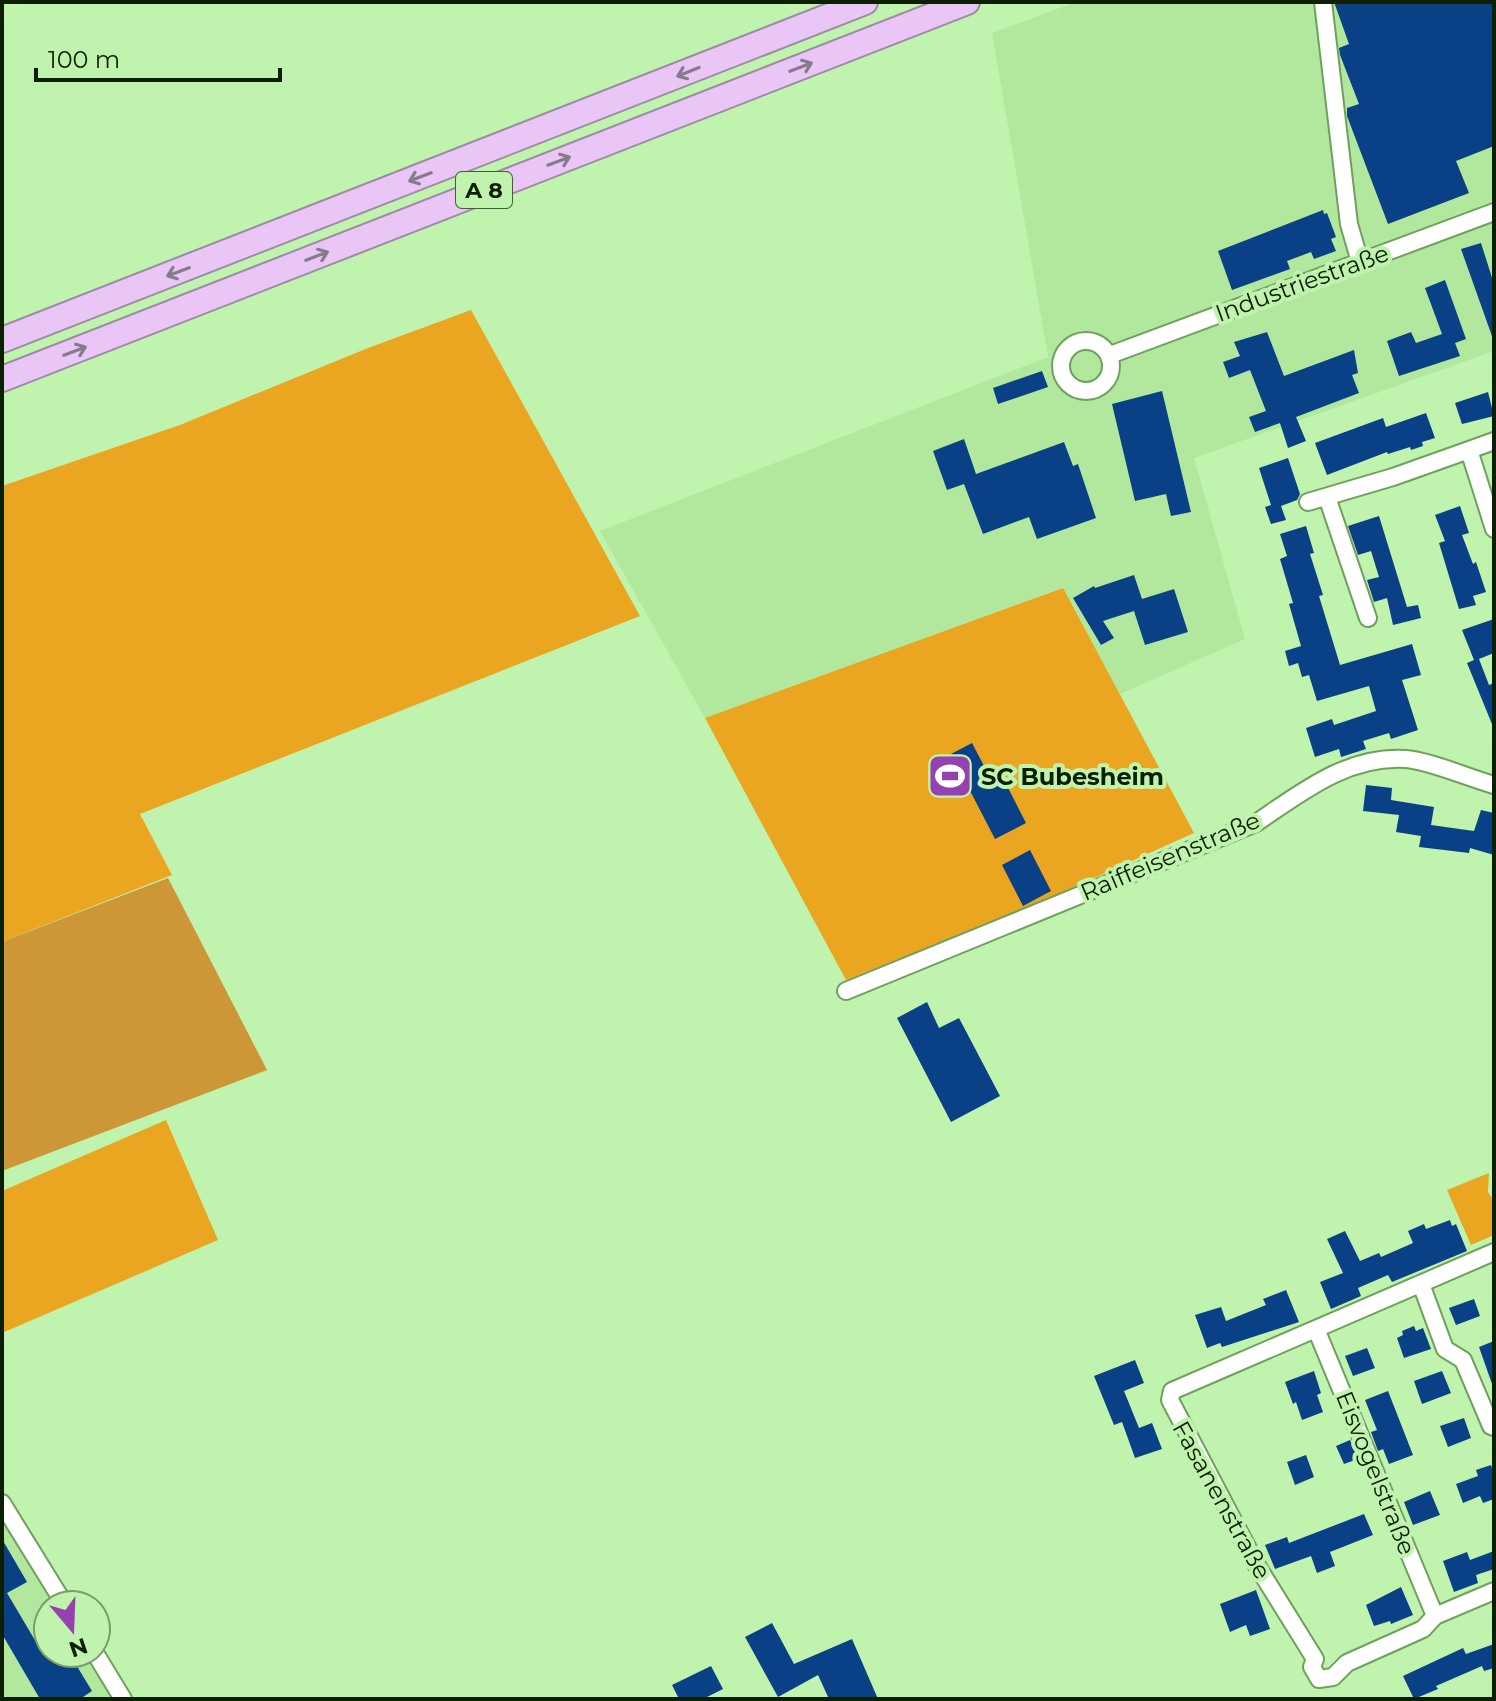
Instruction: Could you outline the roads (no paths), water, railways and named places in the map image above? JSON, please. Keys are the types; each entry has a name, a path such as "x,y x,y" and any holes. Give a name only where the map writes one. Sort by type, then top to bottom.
{"highway":[{"name":"A 8","path":"2,340 865,2"},
{"name":"A 8","path":"2,379 967,2"}],"street":[{"path":"1323,2 1349,224 1360,262"},
{"name":"Industriestraße","path":"1110,355 1494,212"},
{"path":"1308,502 1494,441"},
{"path":"1469,450 1494,529"},
{"path":"1327,497 1368,618"},
{"name":"Raiffeisenstraße","path":"846,991 1256,823 1346,767 1382,759 1408,759 1494,785"},
{"path":"1316,1329 1494,1252"},
{"path":"1421,1284 1445,1349 1463,1360 1494,1427"},
{"name":"Eisvogelstraße","path":"1316,1329 1435,1616"},
{"name":"Fasanenstraße","path":"1316,1329 1172,1391 1170,1400 1256,1564 1315,1659 1313,1672 1319,1679 1333,1677 1347,1663 1406,1639 1423,1629 1435,1616"},
{"path":"2,1503 55,1589"},
{"path":"1435,1616 1494,1591"},
{"path":"105,1669 123,1699"}],"place":[{"name":"SC Bubesheim","path":"950,776"}]}
